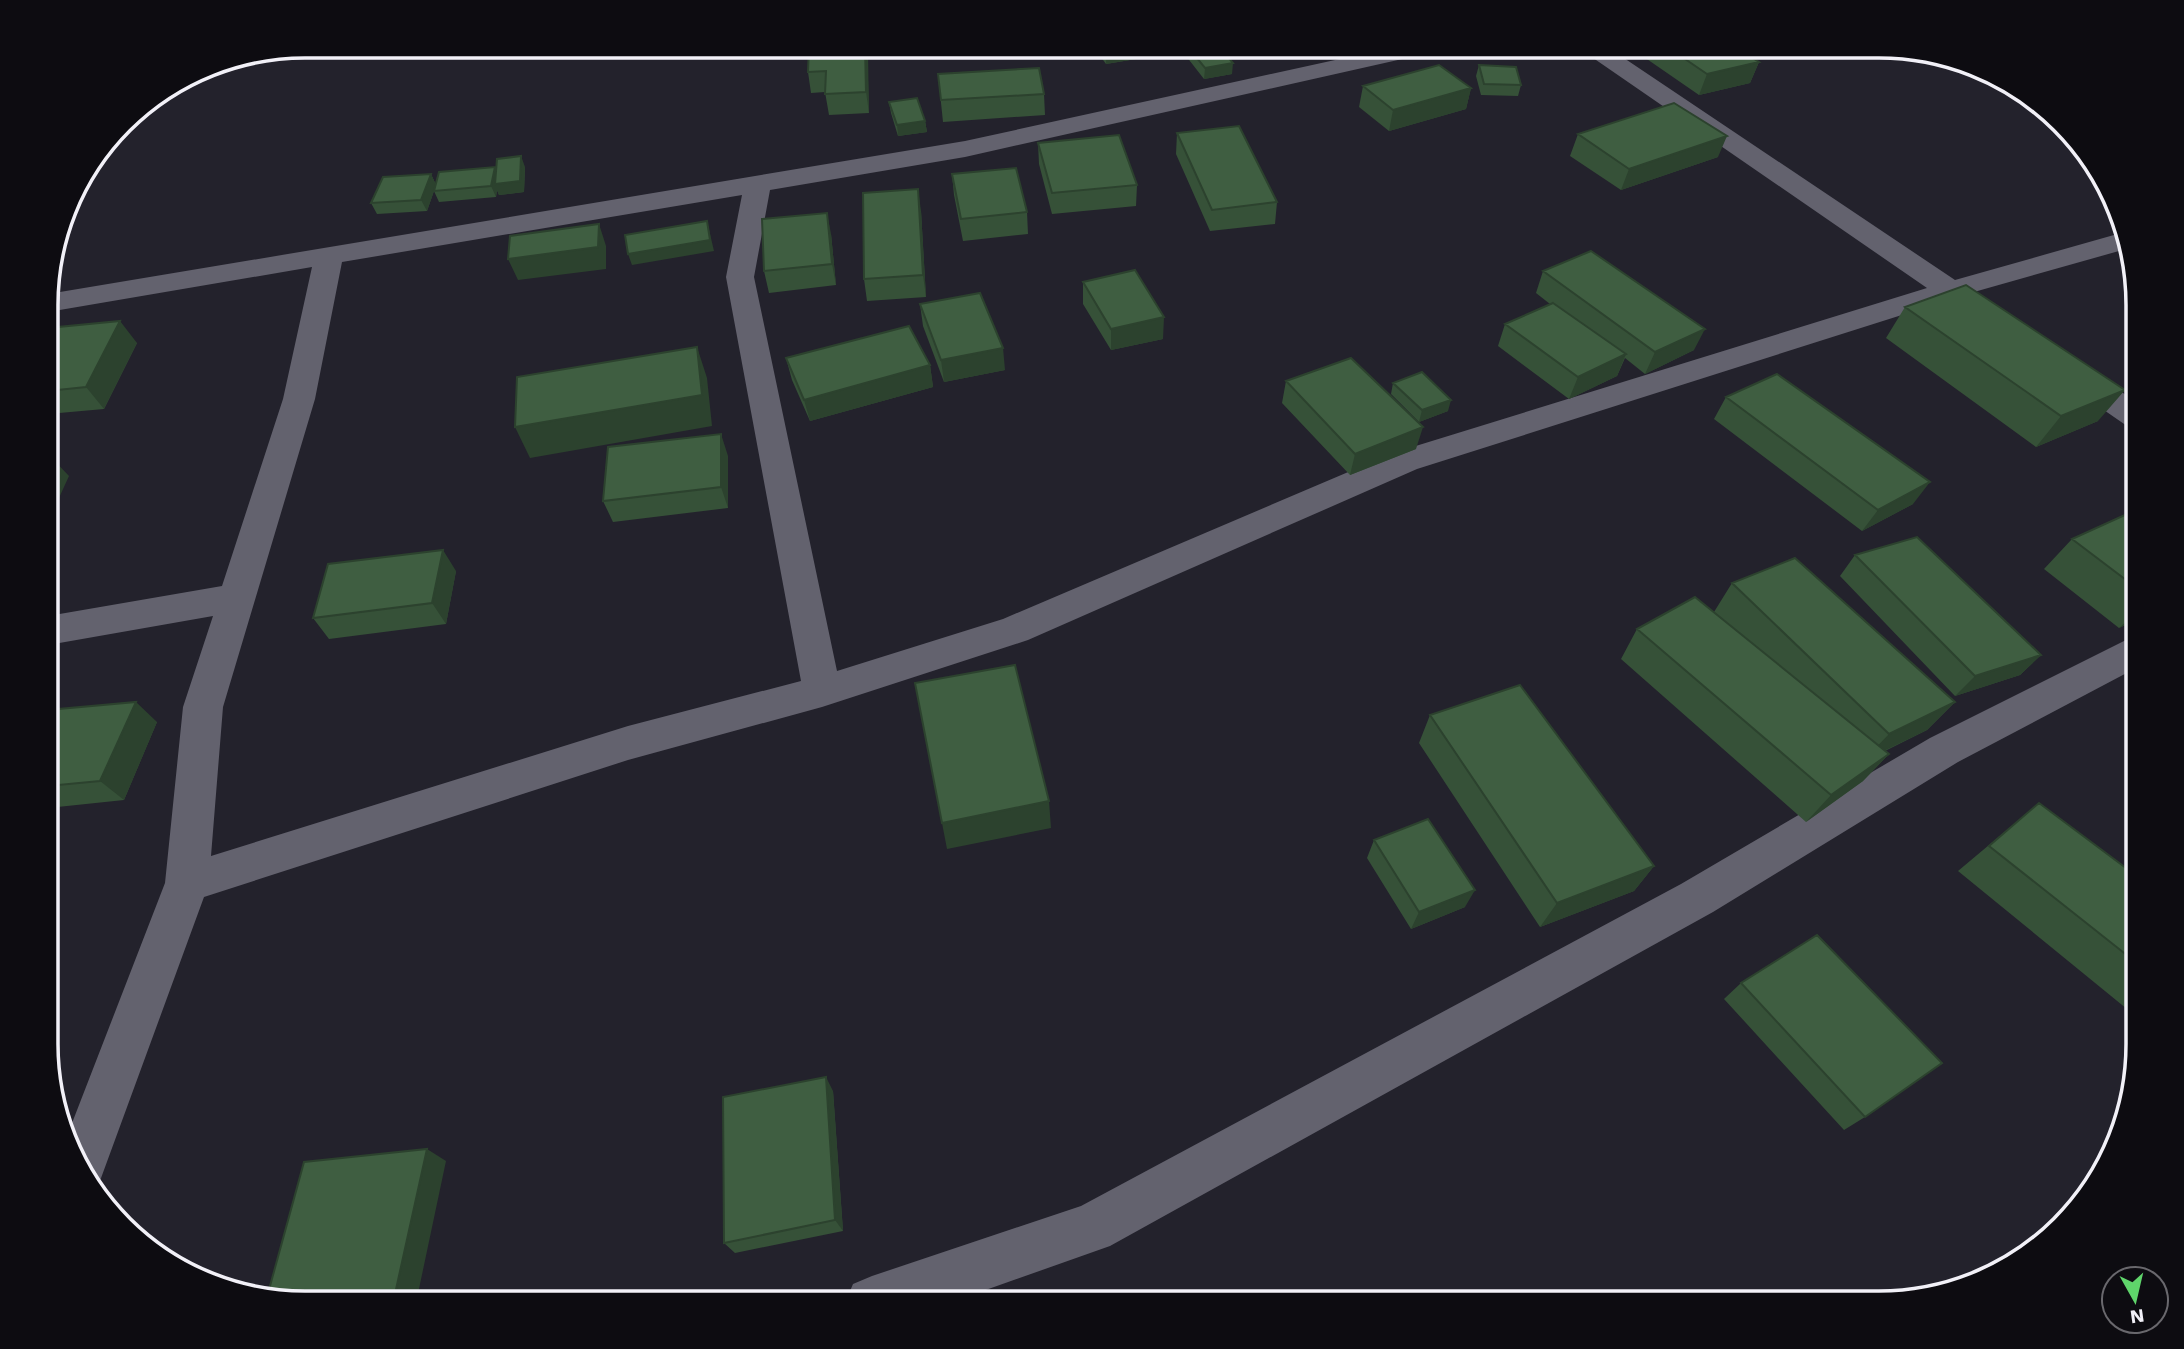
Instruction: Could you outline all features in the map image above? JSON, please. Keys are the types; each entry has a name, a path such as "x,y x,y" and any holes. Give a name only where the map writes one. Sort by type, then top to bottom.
{"street":[{"path":"58,301 965,149 1375,58"},
{"path":"1609,58 1983,313"},
{"path":"757,186 740,277 822,691"},
{"path":"187,883 628,743 822,691 1015,630 1405,461 1950,290 2118,243"},
{"path":"84,1157 187,883 203,707 299,399 329,257"},
{"path":"2050,358 2126,410"},
{"path":"58,628 237,598"},
{"path":"907,1291 1093,1228 1696,898 1944,750 2126,655"}],"building":[{"path":"809,58 865,58 866,92 825,94 826,71 808,72"},
{"path":"1197,58 1229,58 1233,63 1205,68"},
{"path":"1684,58 1752,58 1759,62 1707,74"},
{"path":"1439,65 1471,88 1393,110 1363,86"},
{"path":"1479,65 1516,67 1521,85 1484,84"},
{"path":"1039,68 1044,94 941,100 938,74"},
{"path":"917,98 925,121 897,125 889,102"},
{"path":"1674,103 1727,136 1629,169 1578,134"},
{"path":"1239,126 1277,202 1212,210 1177,133"},
{"path":"1119,135 1137,185 1052,193 1038,143"},
{"path":"521,156 520,181 495,184 497,159"},
{"path":"495,167 491,186 434,191 439,172"},
{"path":"1016,168 1027,212 961,219 952,174"},
{"path":"431,174 421,200 371,203 383,177"},
{"path":"918,189 923,275 864,279 863,193"},
{"path":"827,213 832,264 764,271 762,219"},
{"path":"707,221 710,240 628,254 625,235"},
{"path":"599,224 598,247 508,259 510,236"},
{"path":"1591,251 1705,329 1655,352 1543,271"},
{"path":"1135,270 1164,317 1111,329 1083,282"},
{"path":"1966,285 2125,390 2061,416 1905,307"},
{"path":"980,293 1003,348 941,360 920,304"},
{"path":"1553,303 1626,354 1578,377 1505,324"},
{"path":"120,321 86,387 58,390 58,327"},
{"path":"909,326 930,365 804,400 786,358"},
{"path":"697,347 702,395 515,427 517,377"},
{"path":"1351,358 1423,427 1355,454 1286,381"},
{"path":"1422,372 1451,400 1422,410 1393,383"},
{"path":"1777,374 1930,482 1878,510 1726,397"},
{"path":"721,434 721,487 603,501 608,447"},
{"path":"2126,514 2126,580 2072,539"},
{"path":"1917,537 2041,655 1975,676 1855,555"},
{"path":"443,550 432,603 313,618 328,564"},
{"path":"1795,558 1955,702 1889,734 1732,583"},
{"path":"1695,597 1889,754 1831,795 1637,629"},
{"path":"1015,665 1049,801 942,823 915,683"},
{"path":"1520,685 1654,866 1557,903 1430,715"},
{"path":"136,702 100,781 58,785 58,709"},
{"path":"2039,803 2126,868 2126,954 1989,846"},
{"path":"1428,819 1475,890 1419,912 1374,840"},
{"path":"1817,935 1942,1063 1865,1117 1741,983"},
{"path":"826,1077 835,1220 724,1243 723,1097"},
{"path":"427,1149 396,1291 269,1289 304,1162"}]}
